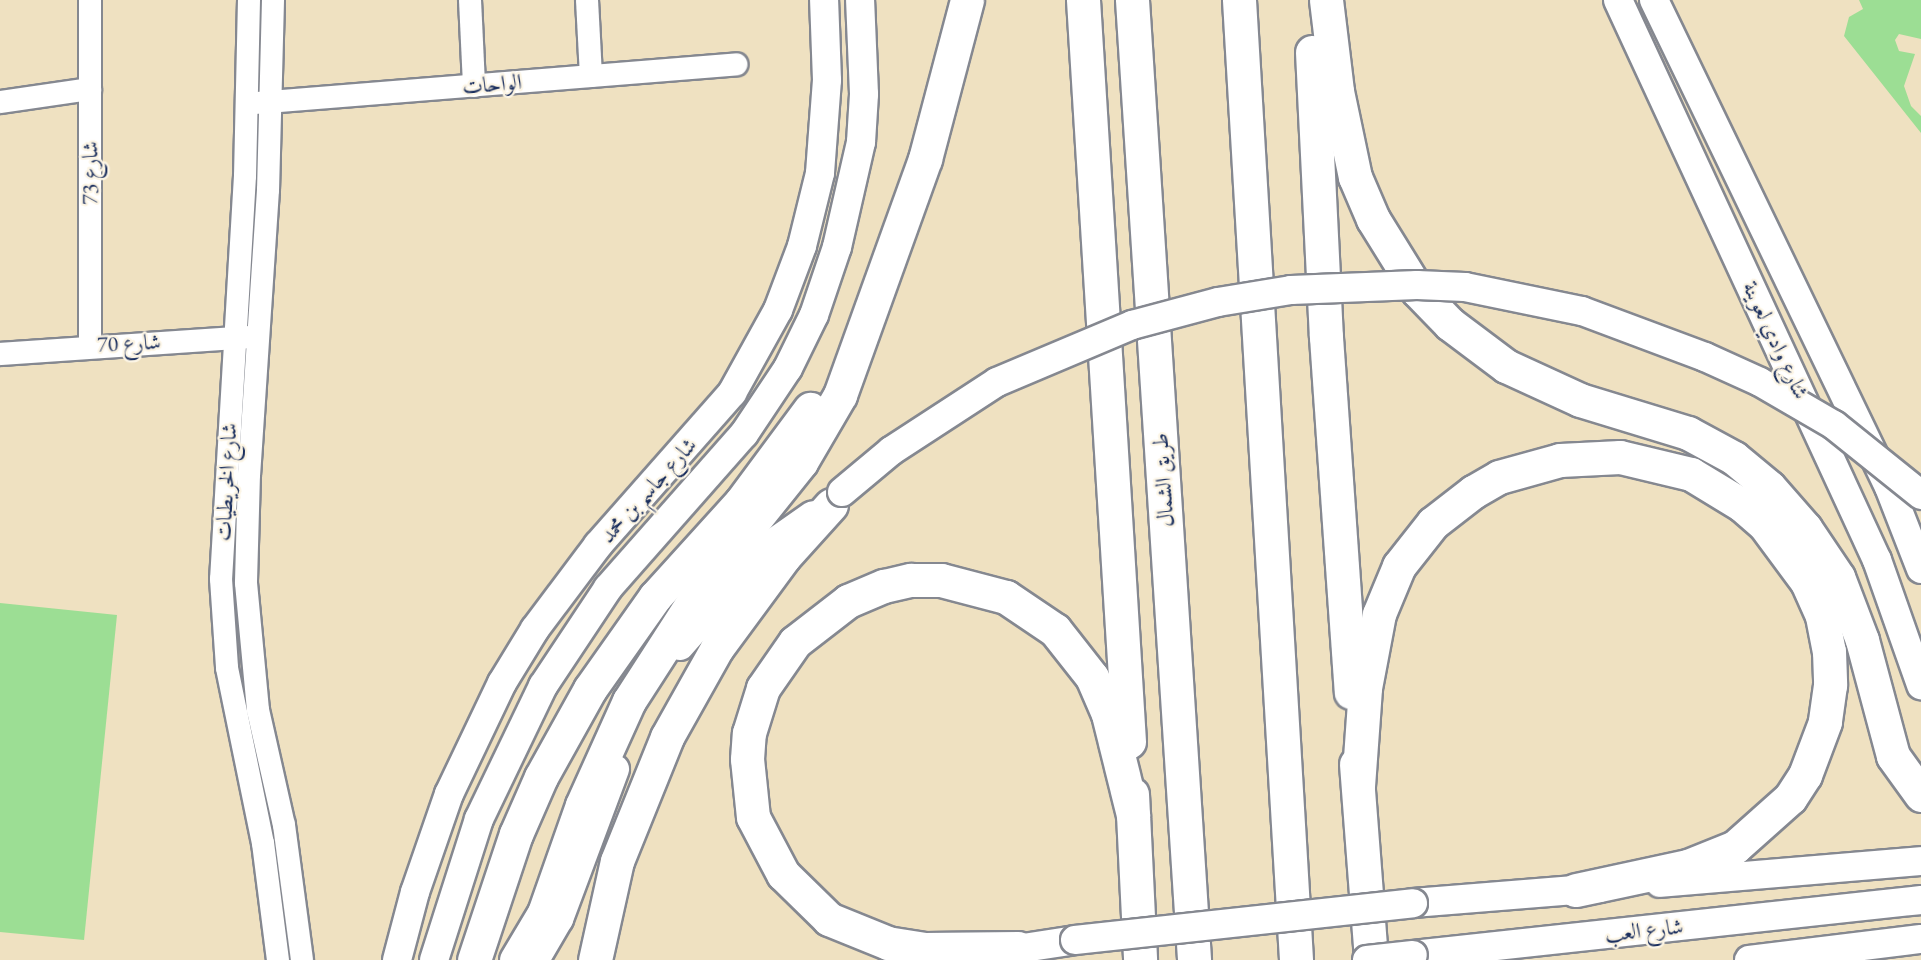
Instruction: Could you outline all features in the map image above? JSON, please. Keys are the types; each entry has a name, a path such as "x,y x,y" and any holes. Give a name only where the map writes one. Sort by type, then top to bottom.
{"highway":[{"path":"516,960 544,913 661,647 710,577 820,434 858,355 941,107 966,0"},
{"path":"1083,0 1140,960"},
{"name":"طريق الشمال","path":"1132,0 1194,960"},
{"path":"1239,0 1296,960"},
{"path":"1310,0 1326,337 1369,960"},
{"path":"1326,0 1337,91 1356,177 1373,219 1417,290 1450,324 1506,366 1580,400 1688,434 1734,458 1769,487 1805,528 1838,577 1862,640 1882,727 1893,756 1921,795"},
{"path":"474,960 516,834 564,732 611,656 655,597 741,502 791,437 884,280"},
{"path":"1358,786 1365,688 1379,614 1399,566 1433,523 1473,492 1499,477 1560,460 1620,457 1691,474 1742,505 1764,524 1806,582 1822,616 1828,651 1830,685 1825,722 1806,775 1790,798 1735,847 1688,866 1576,890"},
{"path":"595,960 617,861 666,737 717,648 784,558 837,498"},
{"path":"1017,948 925,949 888,943 829,919 783,874 753,817 747,759 748,733 763,688 795,642 848,601 884,586 911,580 974,586 1006,597 1055,630 1092,677 1108,714 1133,815"}],"main road":[{"name":"شارع جاسم بن محمد","path":"397,960 415,892 449,794 502,682 535,629 598,545 732,393 778,310 802,246 820,173 827,80 824,0"},
{"name":"شارع جاسم بن محمد","path":"434,960 479,819 543,686 614,581 744,434 788,368 814,315 837,247 861,142 864,94 860,0"},
{"name":"شارع وادي لعوينة","path":"1618,0 1877,560 1921,685"},
{"name":"شارع وادي لعوينة","path":"1654,0 1863,432 1921,569"},
{"path":"535,960 558,919 618,741 701,618 766,548 837,498 891,451 997,382 1132,325 1218,302 1291,290 1417,285 1465,287 1582,311 1705,357 1760,382 1834,425 1921,495"},
{"path":"1863,432 1892,461 1921,480"},
{"path":"957,960 1017,948 1075,940 1413,903 1914,862"},
{"name":"شارع العب","path":"1369,960 1915,901"},
{"path":"1749,960 1914,940"}],"street":[{"name":"شارع 73","path":"90,0 90,345"},
{"name":"شارع الخريطيات","path":"249,0 246,531 249,626 258,710 291,868 302,960"},
{"name":"شارع الخريطيات","path":"273,0 271,102 248,337 222,534 223,623 234,712 270,888 278,960"},
{"path":"470,0 474,86"},
{"path":"587,0 591,76"},
{"name":"الواحات","path":"248,103 736,64"},
{"path":"0,102 90,89"},
{"name":"شارع 70","path":"0,354 90,345 248,337"}],"green space":[{"path":"1859,0 1921,0 1921,39 1899,34 1895,40 1899,51 1915,54 1904,86 1911,106 1921,116 1921,133 1844,36 1849,17 1863,9"},
{"path":"0,603 117,615 84,940 0,932"}]}
